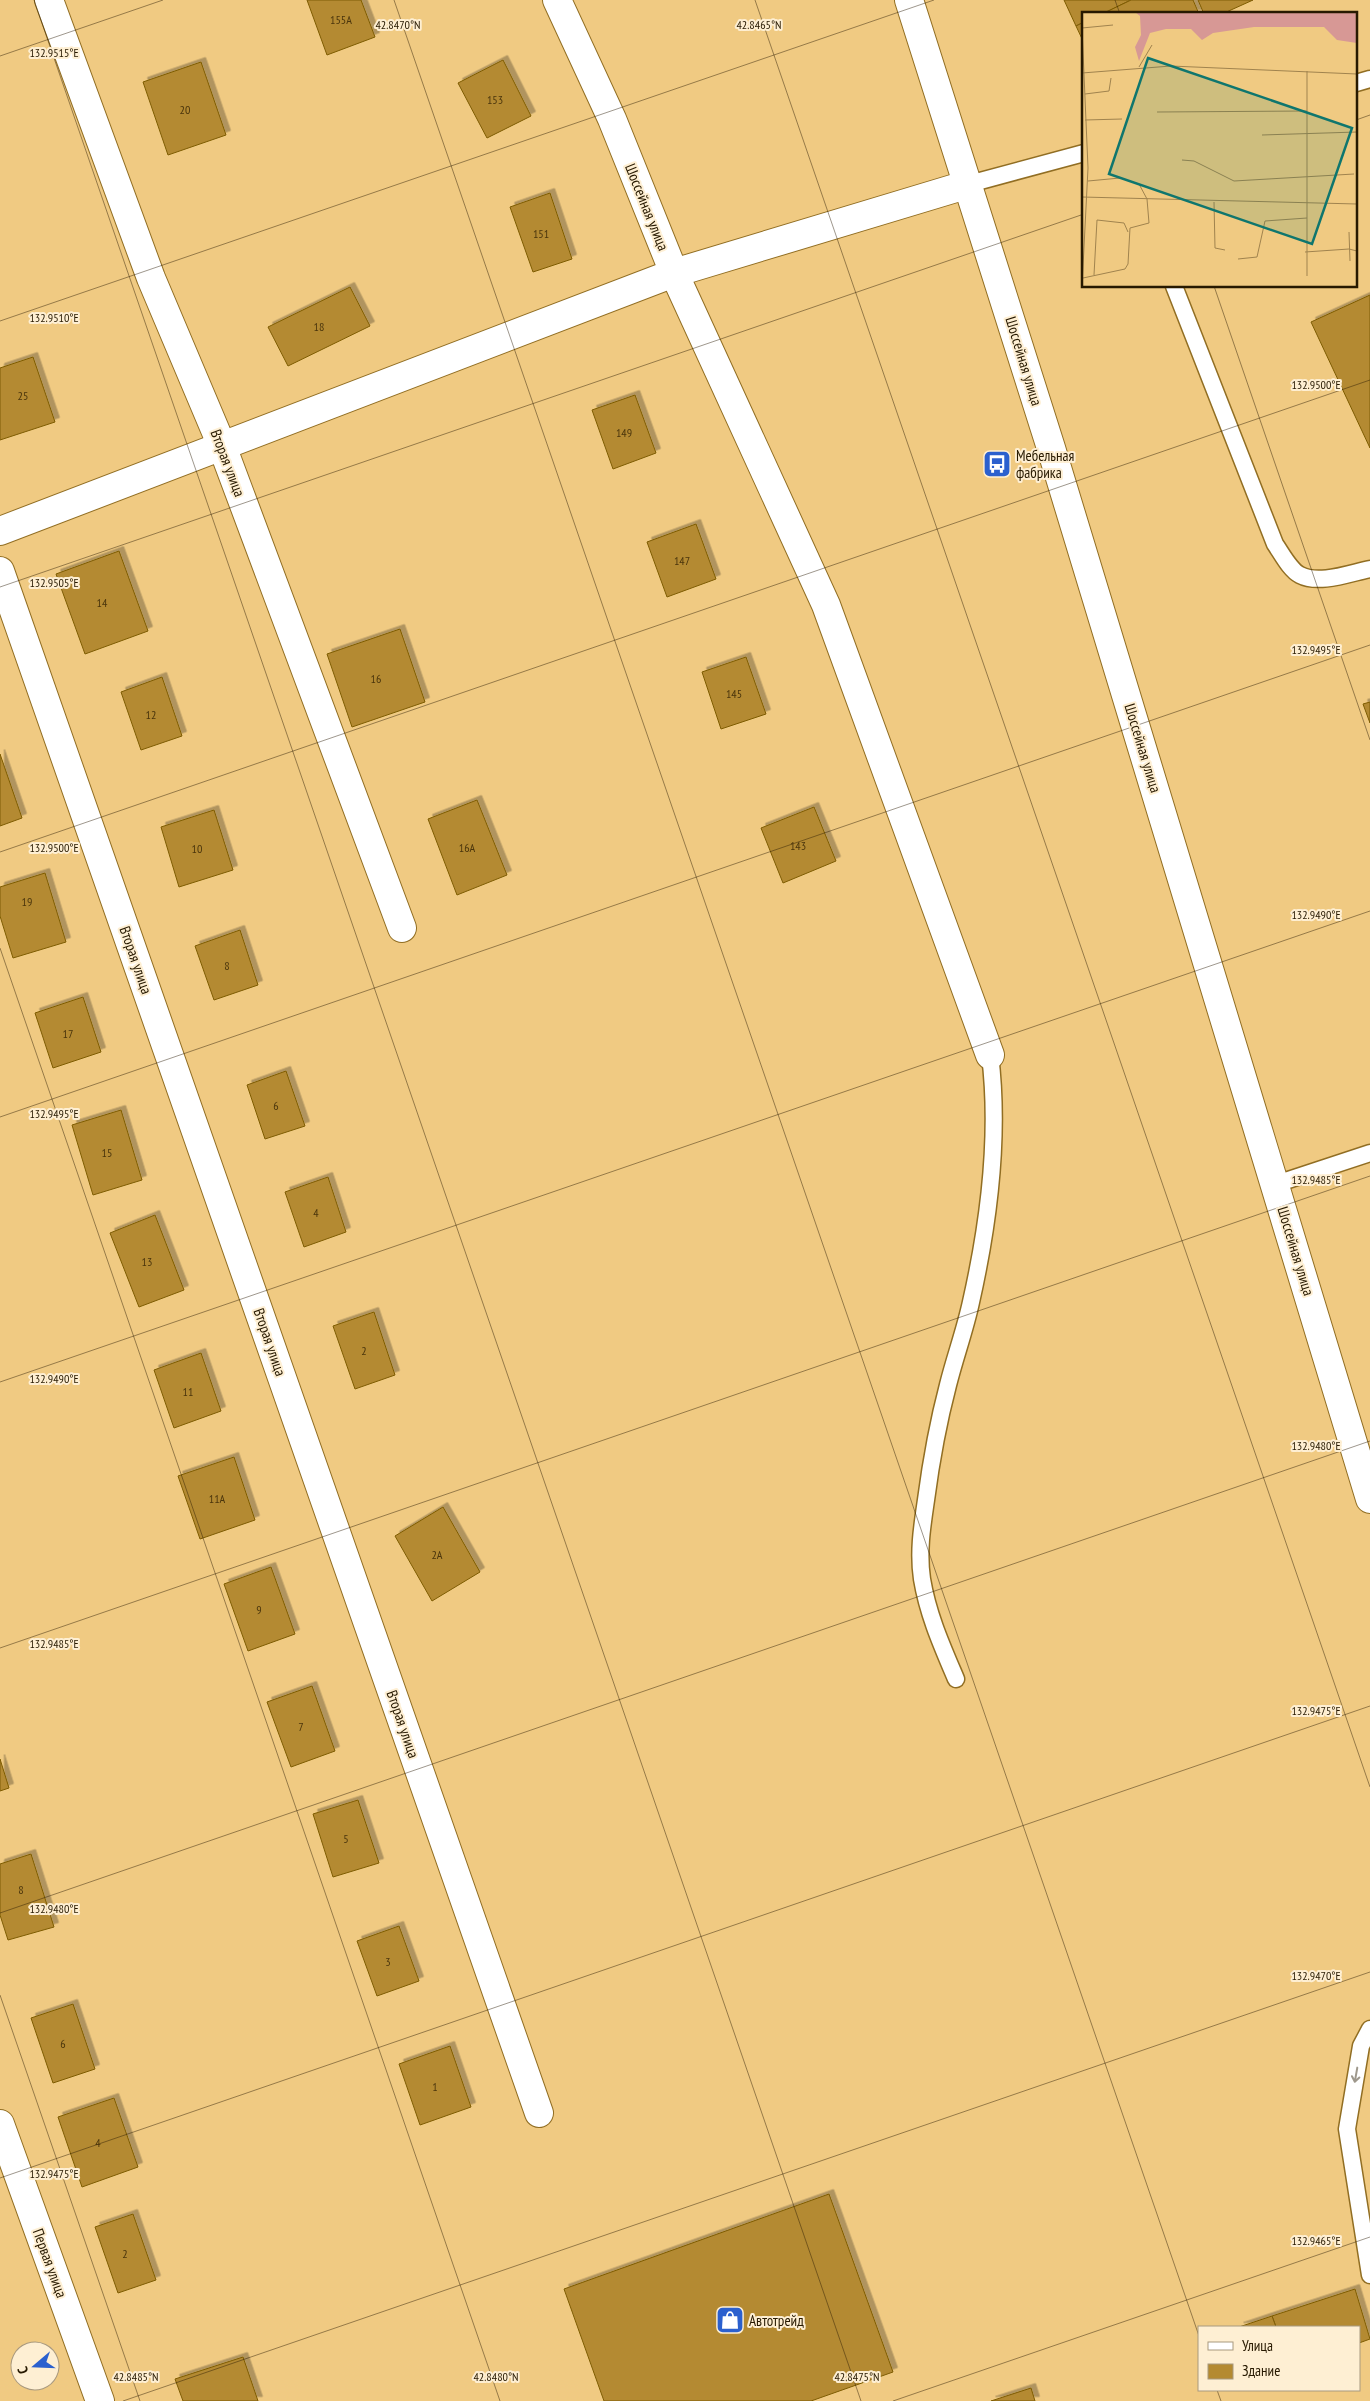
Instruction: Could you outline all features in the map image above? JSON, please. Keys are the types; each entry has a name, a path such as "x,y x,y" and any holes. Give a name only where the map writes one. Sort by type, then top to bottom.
{"street":[{"name":"Вторая улица","path":"49,0 151,278 222,446 402,928"},
{"name":"Шоссейная улица","path":"557,0 612,119 674,273 826,605 990,1055"},
{"name":"Шоссейная улица","path":"909,0 969,184 1276,1184 1370,1499"},
{"path":"0,531 674,273 969,184"},
{"name":"Вторая улица","path":"0,571 539,2113"},
{"name":"Первая улица","path":"0,2124 100,2401"}],"lane":[{"path":"969,184 1082,154"},
{"path":"1175,288 1275,544 1284,557 1299,574 1313,580 1370,569"},
{"path":"956,1678 931,1620 922,1578 920,1543 930,1475 947,1386 971,1303 986,1223 993,1154 993,1078 990,1055"},
{"path":"1276,1184 1370,1154"},
{"path":"1370,2029 1361,2046 1346,2129 1370,2275"}],"building":[{"path":"307,0 361,0 375,37 327,55"},
{"path":"1064,0 1131,0 1106,12 1082,12 1082,23 1076,26"},
{"path":"1131,0 1193,0 1198,12 1106,12"},
{"path":"1198,0 1253,0 1226,12 1203,12"},
{"path":"1082,23 1082,39 1076,26"},
{"path":"503,60 531,116 487,138 458,83"},
{"path":"201,62 226,135 168,155 143,82"},
{"path":"550,193 572,259 533,272 510,207"},
{"path":"350,287 370,326 288,366 268,327"},
{"path":"1370,295 1370,448 1311,322"},
{"path":"33,357 55,422 0,440 0,368"},
{"path":"635,395 656,453 613,469 592,410"},
{"path":"696,524 716,579 667,597 647,542"},
{"path":"119,551 148,631 85,654 56,574"},
{"path":"400,629 425,702 352,727 327,654"},
{"path":"746,657 766,714 721,729 702,672"},
{"path":"162,677 182,736 141,750 121,692"},
{"path":"1370,702 1370,723 1363,704"},
{"path":"0,754 22,818 0,826"},
{"path":"477,800 507,875 457,895 428,819"},
{"path":"814,807 836,861 783,883 761,828"},
{"path":"214,810 233,870 179,887 161,827"},
{"path":"45,873 66,942 13,958 0,916 0,887"},
{"path":"240,930 258,985 214,1000 195,946"},
{"path":"83,997 101,1052 53,1068 35,1013"},
{"path":"286,1071 305,1126 265,1139 247,1085"},
{"path":"121,1110 142,1180 93,1195 72,1125"},
{"path":"328,1177 346,1232 304,1247 285,1192"},
{"path":"155,1215 184,1290 139,1307 110,1233"},
{"path":"374,1312 395,1375 355,1389 333,1326"},
{"path":"201,1353 221,1411 174,1428 154,1370"},
{"path":"234,1457 255,1520 200,1539 178,1476"},
{"path":"443,1507 480,1572 432,1601 395,1536"},
{"path":"271,1567 295,1634 248,1651 224,1584"},
{"path":"312,1686 335,1751 291,1767 267,1702"},
{"path":"0,1759 9,1788 0,1791"},
{"path":"358,1800 379,1863 333,1877 313,1814"},
{"path":"31,1854 54,1927 8,1940 0,1915 0,1864"},
{"path":"399,1926 419,1981 377,1996 357,1941"},
{"path":"73,2004 95,2069 53,2083 31,2018"},
{"path":"450,2046 471,2107 420,2125 399,2064"},
{"path":"114,2098 138,2167 82,2187 58,2117"},
{"path":"829,2194 893,2372 811,2401 604,2401 564,2289"},
{"path":"133,2214 156,2280 118,2293 95,2227"},
{"path":"1355,2289 1370,2339 1360,2343 1360,2326 1276,2326 1272,2316"},
{"path":"1272,2316 1276,2326 1242,2326"},
{"path":"243,2357 258,2401 183,2401 175,2379"},
{"path":"1031,2388 1035,2401 991,2401"}],"place":[{"name":"Мебельная фабрика","path":"997,464"},
{"name":"Автотрейд","path":"730,2320"}]}
